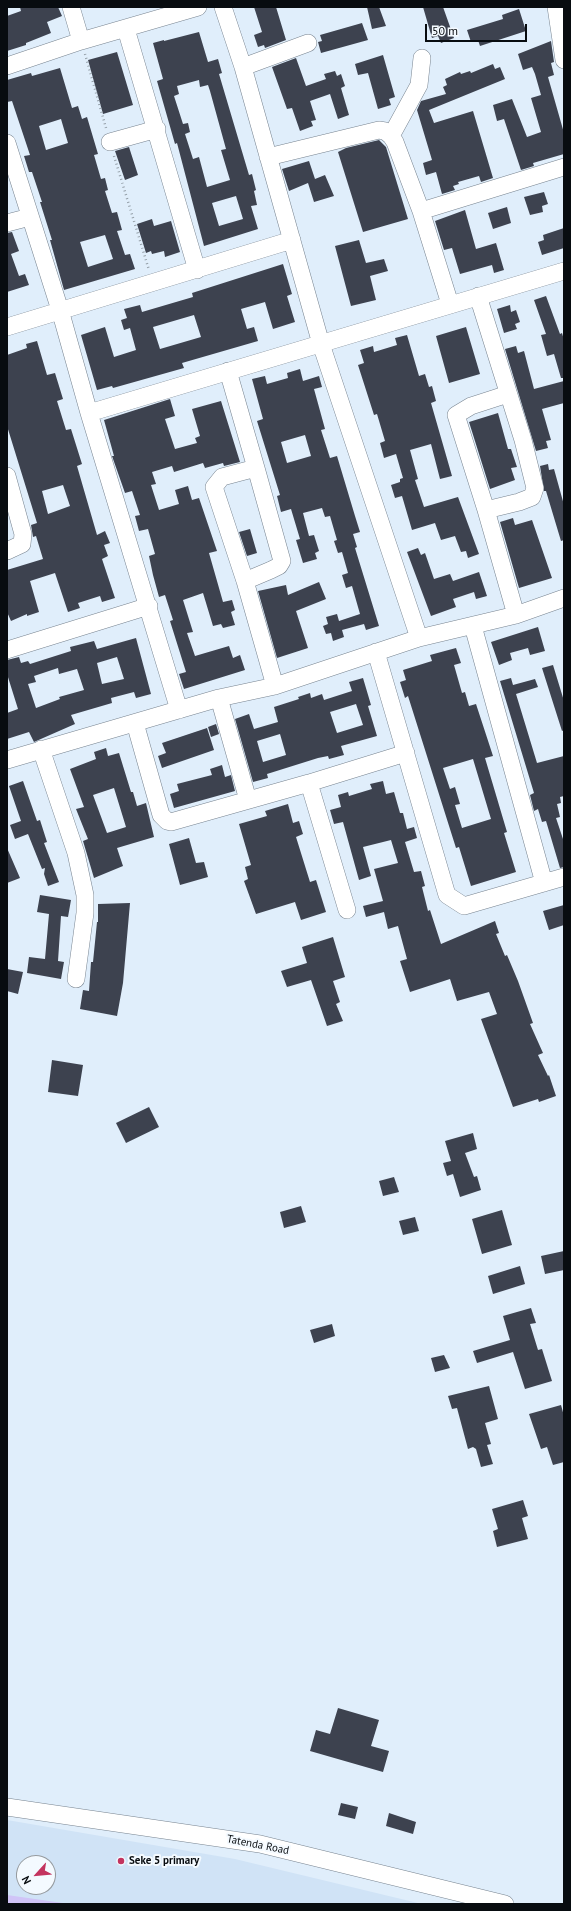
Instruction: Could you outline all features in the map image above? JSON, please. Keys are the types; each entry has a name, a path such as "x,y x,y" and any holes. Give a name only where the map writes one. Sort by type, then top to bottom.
{"street":[{"path":"70,7 81,41"},
{"path":"7,66 81,41 198,7"},
{"path":"224,7 243,67 321,344 419,638"},
{"path":"556,7 564,60"},
{"path":"126,29 196,270"},
{"path":"243,67 308,43"},
{"path":"391,136 419,85 422,58"},
{"path":"110,142 156,129"},
{"path":"268,157 379,130 385,131 395,142 421,211 450,304"},
{"path":"7,143 60,310 89,413 149,606 179,710"},
{"path":"421,211 564,167"},
{"path":"7,223 30,217"},
{"path":"7,327 60,310 153,284 292,240"},
{"path":"89,413 564,271"},
{"path":"478,296 523,440 535,488 532,497 519,502 486,510"},
{"path":"228,371 282,561 279,566 245,581"},
{"path":"508,394 470,406 456,415 486,510 516,614"},
{"path":"256,468 222,477 214,487 245,581 275,686"},
{"path":"7,476 24,534 22,544 7,551"},
{"path":"7,760 219,698 275,686 419,638 473,626 563,602"},
{"path":"7,650 149,606"},
{"path":"473,626 544,883"},
{"path":"376,652 446,895 464,906 564,877"},
{"path":"219,698 248,800"},
{"path":"135,723 161,815 167,821 171,822 309,783 406,753"},
{"path":"41,749 76,853 85,894 85,913 76,979"},
{"path":"309,783 347,910"},
{"name":"Tatenda Road","path":"7,1807 260,1844 505,1904"}],"path":[{"path":"81,41 153,284"}],"shaded area":[{"name":"Seke 5 primary","path":"7,1820 235,1859 422,1904 7,1904"},
{"path":"7,1895 70,1904 7,1904"}],"building":[{"path":"20,7 58,7 62,16 47,22 51,33 26,43 26,45 7,51 7,16 21,11"},
{"path":"254,7 276,7 286,40 265,48 264,45 258,47 254,35 262,32"},
{"path":"367,7 379,7 386,26 372,29"},
{"path":"423,7 443,7 454,38 441,43 438,36 432,38"},
{"path":"519,9 526,31 480,46 478,40 471,42 467,30 503,19 502,15"},
{"path":"362,23 368,40 321,53 318,42 322,41 320,35"},
{"path":"199,32 208,62 218,59 222,73 219,74 249,175 252,174 256,190 254,191 257,205 251,206 258,229 204,246 177,143 175,144 157,81 163,79 153,43","holes":["199,80 200,87 208,85 210,91 226,149 221,150 230,180 207,187 199,157 193,159 185,134 190,132 188,123 183,124 174,96 179,94 177,86","236,196 243,219 219,226 212,203"]},
{"path":"551,41 554,62 551,63 554,75 548,77 564,133 564,154 533,163 534,166 521,170 504,119 497,121 493,105 512,99 527,137 541,132 531,98 541,95 535,74 532,67 523,70 518,54"},
{"path":"117,52 133,105 103,114 88,60"},
{"path":"383,55 395,97 389,99 391,105 378,109 368,73 358,75 355,64"},
{"path":"296,58 306,86 326,79 324,74 335,71 337,76 341,74 345,86 341,88 349,115 338,119 330,94 310,101 316,120 311,121 313,126 300,131 292,108 287,109 272,67"},
{"path":"493,64 495,69 500,67 505,79 429,110 434,123 473,111 493,178 481,182 479,176 458,182 459,184 453,186 455,190 442,194 436,172 426,175 423,163 432,160 417,110 421,101 446,94 443,87 447,85 445,79 460,72 461,74 470,71 471,73"},
{"path":"60,68 72,108 78,106 82,119 87,117 98,154 94,155 101,179 105,178 108,190 105,191 112,213 117,212 122,230 117,231 125,255 130,254 135,269 64,290 50,240 52,240 40,202 42,202 32,172 29,172 24,156 30,155 12,101 7,102 7,80 31,73 32,76","holes":["61,119 68,143 46,150 39,126","105,235 113,259 88,267 80,242"]},
{"path":"379,140 386,147 408,219 363,232 338,152 346,148"},
{"path":"129,147 138,175 125,180 115,151"},
{"path":"309,161 315,179 325,175 334,196 314,202 308,183 289,191 282,169"},
{"path":"544,192 548,204 542,206 543,212 530,215 524,197"},
{"path":"507,207 511,223 493,229 488,213"},
{"path":"465,210 476,249 496,243 504,270 494,273 492,265 460,274 452,248 444,250 435,221"},
{"path":"152,219 154,226 171,221 180,252 165,257 164,251 152,254 151,251 146,253 137,224"},
{"path":"564,228 564,248 542,255 538,242 544,240 543,235"},
{"path":"12,232 19,251 11,254 19,276 25,274 29,285 7,292 7,233"},
{"path":"359,240 366,263 384,259 388,271 370,276 376,300 351,306 335,246"},
{"path":"283,264 292,294 287,296 295,322 273,329 265,302 241,309 247,329 254,327 258,341 182,363 184,368 113,388 112,386 97,390 81,335 105,327 114,357 136,350 130,328 124,330 121,320 127,318 124,309 140,305 142,312 193,297 192,293","holes":["194,315 201,337 160,349 153,327"]},
{"path":"546,296 560,334 562,333 564,340 564,378 561,378 554,354 547,356 541,335 546,334 534,300"},
{"path":"510,305 511,312 516,310 520,322 515,324 517,329 504,333 497,309"},
{"path":"466,327 480,374 449,383 436,336"},
{"path":"407,335 419,376 425,374 429,387 432,386 436,401 431,403 452,476 440,479 431,444 410,450 418,479 415,480 424,507 458,497 479,554 468,558 466,551 461,552 455,536 441,540 435,523 412,530 402,496 395,498 391,485 400,482 400,479 403,478 396,454 384,458 380,443 385,441 377,414 374,415 358,365 364,363 360,350 373,346 374,352 397,345 395,338"},
{"path":"37,341 47,375 55,373 63,399 57,401 66,430 71,429 82,464 77,466 97,535 105,531 110,543 104,545 108,556 102,559 115,598 102,602 100,596 78,603 80,608 68,612 55,573 30,581 39,612 27,616 27,614 11,621 7,612 7,570 43,559 36,536 33,537 31,525 37,523 7,426 7,355 27,348 26,344","holes":["63,485 70,506 48,514 42,491"]},
{"path":"516,346 518,353 524,351 534,389 564,381 564,403 542,409 551,440 546,441 548,448 536,451 505,349"},
{"path":"300,369 303,381 319,376 322,387 314,389 325,429 321,430 330,458 337,456 360,532 353,534 357,547 355,548 379,626 366,630 364,624 342,630 344,637 333,641 331,633 326,634 323,626 328,624 326,617 337,614 339,621 360,614 352,586 346,588 342,575 348,573 342,552 338,553 334,541 337,540 330,516 325,517 322,508 303,513 309,536 314,535 319,551 315,553 317,559 303,563 296,540 300,539 291,509 281,512 277,496 280,495 257,421 263,419 252,379 265,376 267,384 288,378 287,373","holes":["305,435 311,456 287,463 281,442"]},
{"path":"170,399 175,416 165,419 175,449 197,443 195,438 200,436 192,409 221,401 240,462 224,466 223,463 205,468 203,463 174,472 172,466 152,472 156,484 151,485 159,510 179,504 175,490 188,486 192,500 199,498 217,551 209,553 223,602 232,600 235,610 231,612 235,625 223,628 221,624 213,626 203,593 183,600 193,632 187,633 195,656 229,646 233,658 240,655 245,670 184,689 179,674 186,672 170,621 173,620 165,595 159,597 153,575 149,556 155,554 148,529 139,531 135,516 140,515 132,491 125,493 112,456 114,456 104,420"},
{"path":"498,413 508,449 511,449 517,467 511,468 515,480 490,489 469,422"},
{"path":"548,464 549,470 554,469 564,505 564,540 561,541 546,491 544,491 540,466"},
{"path":"513,518 515,525 532,520 552,578 519,588 500,522"},
{"path":"250,529 257,553 247,556 239,532"},
{"path":"418,548 421,555 425,553 434,579 450,574 453,581 479,572 487,596 476,599 474,592 453,599 456,607 431,616 407,552"},
{"path":"319,582 326,599 296,611 308,648 277,658 258,591 286,585 288,595"},
{"path":"538,627 545,651 530,655 528,648 510,653 512,660 499,665 491,642"},
{"path":"136,638 151,694 136,698 134,692 111,698 112,703 71,715 75,724 34,742 29,732 7,739 7,713 18,709 7,674 7,660 19,657 21,663 28,661 30,664 71,651 70,647 94,641 97,649","holes":["117,657 124,679 102,684 97,663","58,668 59,674 77,669 84,690 59,697 60,699 36,708 28,684 36,682 34,676"]},
{"path":"456,648 461,663 454,665 462,693 465,692 469,706 476,704 493,756 485,758 507,832 504,833 516,872 471,886 459,847 456,848 408,696 405,698 400,682 406,680 403,670 432,661 430,655","holes":["473,759 491,819 462,828 455,805 460,804 455,787 450,789 443,768"]},
{"path":"553,665 564,701 564,730 562,731 542,668"},
{"path":"363,678 371,705 368,706 377,736 341,746 344,755 329,759 328,756 318,758 267,774 268,778 253,782 235,719 249,714 254,729 278,722 274,707 299,699 298,697 310,693 311,698 322,694 324,700 352,691 349,682","holes":["356,704 363,725 337,733 330,712","280,734 286,755 263,762 257,741"]},
{"path":"511,678 513,685 535,679 538,687 516,694 537,763 564,756 564,796 560,797 561,803 557,804 560,817 556,818 564,842 564,867 560,868 546,821 542,822 538,809 534,811 530,795 534,793 500,681"},
{"path":"216,724 219,734 211,737 208,727"},
{"path":"207,728 214,750 162,768 158,756 166,753 162,743"},
{"path":"106,748 108,756 119,753 137,806 146,803 154,837 117,848 123,866 94,878 83,841 88,839 76,809 84,807 70,769 96,759 94,752","holes":["114,788 126,827 107,833 93,795"]},
{"path":"222,765 225,777 231,775 235,791 174,808 170,794 179,791 177,784 212,775 210,769"},
{"path":"23,781 37,821 40,820 47,842 44,843 59,882 48,886 44,874 45,868 42,869 28,834 15,839 10,825 21,821 9,786"},
{"path":"383,781 386,794 394,792 400,813 403,813 407,829 414,827 417,838 405,842 414,872 421,871 425,886 422,887 428,911 430,910 441,944 495,921 499,933 496,934 518,981 533,1023 530,1024 543,1053 538,1055 548,1076 549,1075 556,1096 539,1102 538,1099 513,1107 481,1019 497,1014 489,992 457,1001 450,979 410,992 400,961 407,959 398,926 388,929 384,912 366,917 363,906 383,901 374,869 398,863 391,840 363,847 371,876 359,880 343,822 334,824 330,810 341,807 338,795 348,792 349,796 372,789 370,784"},
{"path":"288,804 293,823 299,821 303,834 296,837 310,882 316,880 326,912 301,920 295,902 256,914 244,881 248,879 245,867 251,865 239,824 267,816 265,811"},
{"path":"189,838 196,863 204,862 208,877 180,885 169,844"},
{"path":"7,848 20,878 7,883"},
{"path":"40,895 71,900 68,917 61,916 58,961 64,962 61,979 27,973 29,957 45,959 49,914 37,912"},
{"path":"130,903 123,983 117,1016 80,1009 83,990 89,991 91,962 93,962 98,922 98,904"},
{"path":"564,905 564,925 549,930 543,911"},
{"path":"333,937 345,977 333,981 340,1002 336,1004 343,1021 327,1026 311,980 287,987 281,971 307,963 302,947"},
{"path":"7,969 23,972 18,994 7,991"},
{"path":"52,1060 83,1065 78,1096 48,1092"},
{"path":"149,1107 159,1127 126,1143 116,1123"},
{"path":"473,1133 477,1149 465,1153 474,1177 477,1176 481,1190 460,1197 453,1174 447,1176 443,1163 451,1161 445,1141"},
{"path":"394,1177 399,1192 383,1196 379,1181"},
{"path":"301,1206 306,1222 284,1228 280,1212"},
{"path":"502,1210 512,1245 482,1254 472,1219"},
{"path":"415,1217 419,1231 403,1235 399,1221"},
{"path":"564,1251 564,1270 545,1274 541,1256"},
{"path":"520,1266 525,1284 493,1294 488,1276"},
{"path":"531,1308 536,1323 530,1324 538,1350 542,1349 552,1381 525,1389 513,1352 477,1363 473,1351 510,1340 503,1316"},
{"path":"332,1324 335,1336 314,1343 310,1330"},
{"path":"444,1355 450,1368 435,1372 431,1358"},
{"path":"489,1386 498,1419 485,1423 491,1444 487,1445 493,1464 481,1467 476,1449 473,1447 468,1449 457,1408 452,1409 448,1396"},
{"path":"561,1405 564,1416 564,1462 553,1465 547,1447 541,1449 529,1414"},
{"path":"523,1500 528,1516 522,1518 528,1539 497,1547 493,1531 498,1529 492,1509"},
{"path":"338,1708 379,1720 371,1746 389,1751 383,1772 310,1751 316,1730 330,1734"},
{"path":"341,1803 358,1807 355,1819 338,1815"},
{"path":"389,1813 416,1822 413,1834 386,1826"}],"place":[{"name":"Seke 5 primary","path":"121,1861"}]}
